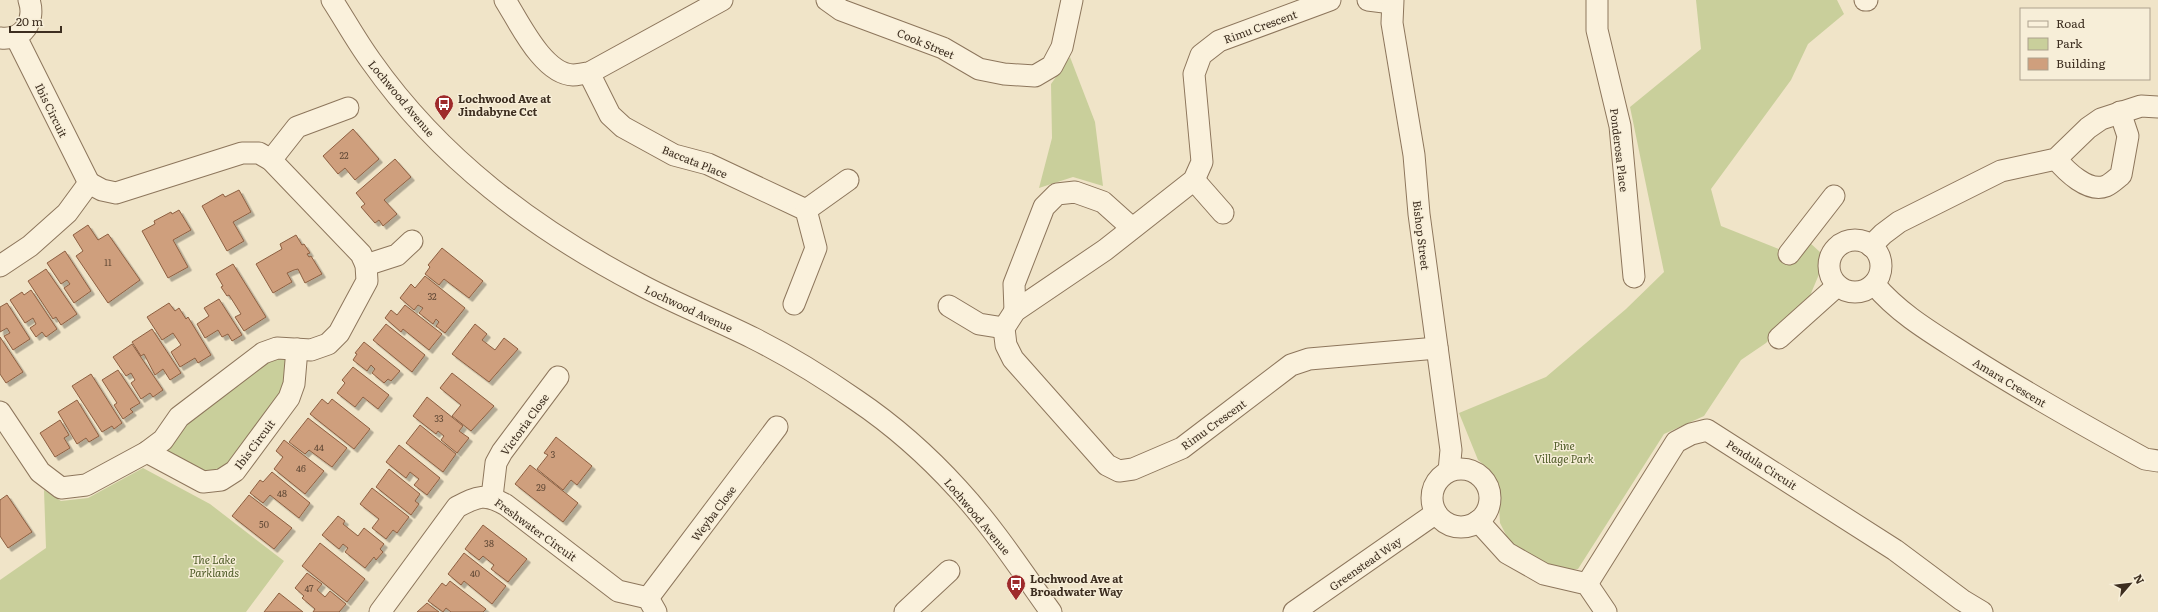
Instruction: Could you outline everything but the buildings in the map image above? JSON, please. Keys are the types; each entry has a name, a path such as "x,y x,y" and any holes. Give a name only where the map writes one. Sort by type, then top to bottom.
{"street":[{"path":"8,37 25,31 30,22 32,11 30,0"},
{"name":"Lochwood Avenue","path":"332,0 371,61 419,121 480,181 534,222 581,253 642,286 755,339 807,368 858,401 912,444 958,489 997,536 1051,612"},
{"path":"505,0 538,53 556,69 573,75 589,73 722,0"},
{"name":"Cook Street","path":"826,0 841,10 943,48 979,69 1004,74 1034,76 1052,66 1062,47 1072,0"},
{"name":"Rimu Crescent","path":"1010,320 1105,250 1194,180 1202,162 1194,74 1201,55 1219,41 1330,0"},
{"path":"1368,0 1393,2"},
{"name":"Ponderosa Place","path":"1597,0 1597,30 1620,126 1634,277"},
{"name":"Bishop Street","path":"1393,2 1392,23 1414,155 1419,214 1451,450 1449,471"},
{"name":"Ibis Circuit","path":"8,37 88,184"},
{"name":"Baccata Place","path":"589,73 610,115 622,127 674,155 708,164 806,210"},
{"path":"1872,246 1883,234 1899,222 2001,170 2056,159 2088,128 2101,119 2141,106 2158,107"},
{"path":"272,160 297,127 348,108"},
{"path":"2056,159 2067,173 2093,187 2106,186 2121,175 2128,136 2120,112"},
{"path":"0,266 30,246 67,213 88,184 102,190 116,193 242,153 259,153 272,160 361,254 366,265 367,281 339,332 328,344 311,350 278,348 263,353 179,417 163,440 147,452 86,485 61,488 40,472 0,412"},
{"path":"794,304 816,248 806,210 848,180"},
{"path":"1194,180 1223,213"},
{"name":"Rimu Crescent","path":"1132,228 1103,202 1075,192 1057,194 1044,207 1014,284 1006,345 1012,359 1107,465 1119,471 1133,469 1182,448 1291,365 1309,359 1438,348"},
{"path":"1789,254 1834,196"},
{"path":"1815,221 1841,243"},
{"path":"1853,239 1860,240 1872,246 1877,252 1881,264 1879,277 1874,284 1863,291 1856,292 1843,290 1837,286 1829,272 1830,256 1841,243 1853,239"},
{"path":"366,265 397,255 412,241"},
{"name":"Amara Crescent","path":"1874,284 1886,297 1915,322 2012,384 2145,459 2158,461"},
{"path":"1779,338 1837,286"},
{"path":"949,306 979,324 1010,320"},
{"name":"Ibis Circuit","path":"147,452 203,482 221,480 235,471 289,398 294,384 297,349"},
{"name":"Victoria Close","path":"492,497 496,464 502,452 558,377"},
{"name":"Weyba Close","path":"652,605 777,427"},
{"name":"Pendula Circuit","path":"1587,584 1676,442 1691,434 1707,430 1895,550 1962,600 1982,612"},
{"path":"1459,469 1470,470 1479,475 1486,483 1489,493 1489,504 1485,514 1478,521 1467,526 1455,526 1445,522 1436,513 1432,499 1435,485 1441,476 1449,471 1459,469"},
{"name":"Freshwater Circuit","path":"380,612 457,507 474,498 492,497 506,505 618,591 652,605"},
{"name":"Greenstead Way","path":"1294,612 1436,513"},
{"path":"1478,521 1507,553 1544,574 1587,584 1606,612"},
{"path":"905,612 949,571"}],"green space":[{"name":"Pine Village Park","path":"1696,0 1837,0 1844,14 1808,44 1791,80 1711,189 1721,226 1781,250 1809,242 1821,253 1820,272 1809,298 1766,343 1741,360 1704,416 1664,434 1578,569 1559,570 1537,562 1510,543 1500,523 1499,506 1490,470 1478,460 1459,413 1546,377 1626,309 1664,272 1630,107 1701,49"},
{"path":"1070,57 1095,122 1103,186 1073,177 1039,188 1052,138 1051,84"},
{"path":"297,349 294,384 221,480 147,452 263,353"},
{"name":"The Lake Parklands","path":"143,468 210,504 284,561 246,612 0,612 0,580 46,548 44,490 61,501 88,498"}],"place":[{"name":"Lochwood Ave at Jindabyne Cct","path":"444,121"},
{"name":"Lochwood Ave at Broadwater Way","path":"1016,601"}]}
